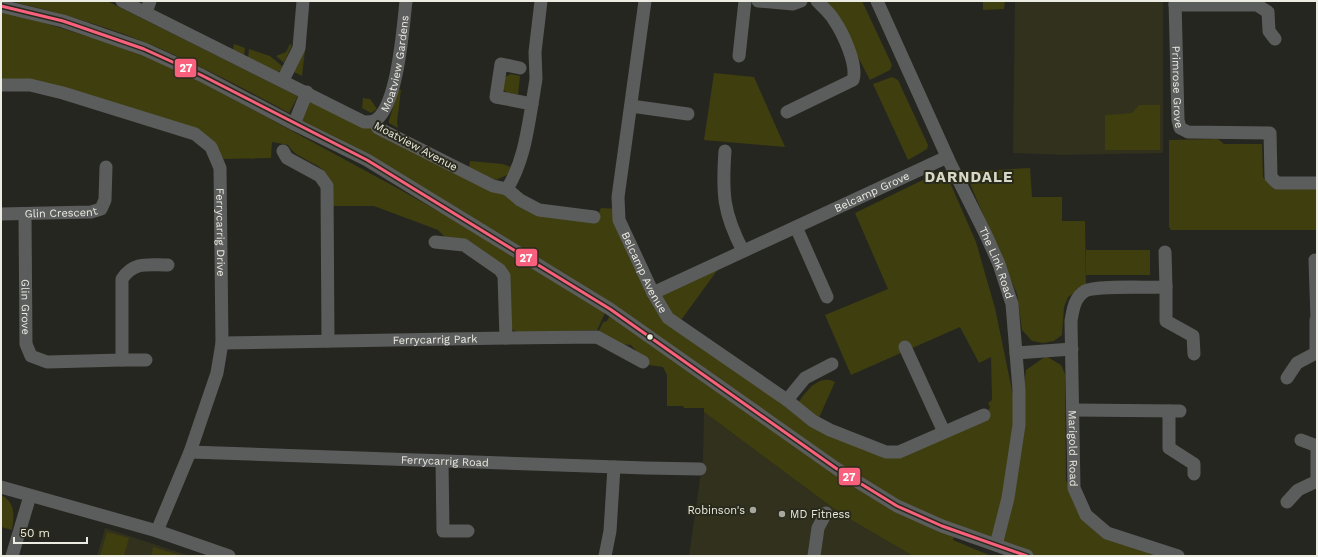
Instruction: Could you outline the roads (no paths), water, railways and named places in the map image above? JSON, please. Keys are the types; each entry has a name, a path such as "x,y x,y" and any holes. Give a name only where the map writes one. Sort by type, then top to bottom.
{"street":[{"name":"Moatview Avenue","path":"122,1 148,7 364,122 374,121 375,125 381,129 493,186 507,189 539,210 594,217"},
{"path":"283,80 299,48 303,1"},
{"name":"Moatview Gardens","path":"374,121 378,119 389,102 394,85 406,1"},
{"path":"507,189 513,179 522,155 532,104 536,79 535,52 541,1"},
{"name":"Belcamp Avenue","path":"645,1 618,196 619,220 653,292 668,318 787,400 813,420 830,430 886,452 899,452 984,415"},
{"path":"738,56 744,1"},
{"path":"758,1 793,4 801,1"},
{"path":"787,112 853,80 854,62 834,20 817,1"},
{"name":"The Link Road","path":"877,1 947,157 999,264 1012,304 1019,425 1008,498 996,546"},
{"name":"Primrose Grove","path":"1275,40 1269,31 1268,12 1257,4 1175,3 1178,120 1180,128 1188,132 1270,133 1271,176 1277,183 1317,183"},
{"path":"1,6 63,21 144,49 201,74 294,124 373,163 604,305 838,469 897,506 942,526 1027,556"},
{"path":"520,68 501,64 496,96 532,104"},
{"name":"Ferrycarrig Drive","path":"1,85 30,85 63,93 195,134 211,147 220,168 222,344 217,373 190,452 157,530"},
{"path":"294,124 307,92"},
{"path":"631,106 688,114"},
{"path":"283,151 287,158 320,176 327,186 328,341"},
{"path":"725,151 722,184 725,208 744,251"},
{"name":"Belcamp Grove","path":"653,292 947,157"},
{"name":"Glin Crescent","path":"1,214 91,212 101,209 105,200 106,167"},
{"name":"Glin Grove","path":"25,214 26,344 31,356 47,362 146,360"},
{"path":"796,227 827,297"},
{"path":"435,242 464,245 500,270 504,276 506,338"},
{"path":"1165,252 1166,321 1193,336 1194,354"},
{"path":"1287,378 1297,363 1316,353 1314,260"},
{"path":"122,360 122,279 127,270 135,266 168,265"},
{"name":"Marigold Road","path":"1166,287 1097,288 1085,291 1074,304 1071,321 1074,488 1086,515 1108,533 1178,556"},
{"name":"Ferrycarrig Park","path":"222,344 597,337 643,362"},
{"path":"905,346 944,432"},
{"path":"1016,353 1072,350"},
{"path":"787,400 805,378 832,364"},
{"path":"1073,410 1174,411 1169,448 1194,464 1194,474"},
{"path":"1287,502 1298,490 1317,481 1317,446 1301,440"},
{"name":"Ferrycarrig Road","path":"190,452 700,469"},
{"path":"442,461 442,531 468,531"},
{"path":"605,556 610,531 614,467"},
{"path":"1,486 30,496 157,530 229,556"},
{"path":"12,556 30,496"},
{"path":"814,556 818,528 826,513"}],"place":[{"name":"Robinson's","path":"753,510"},
{"name":"MD Fitness","path":"782,514"}],"district":[{"name":"DARNDALE","path":"969,177"}]}
